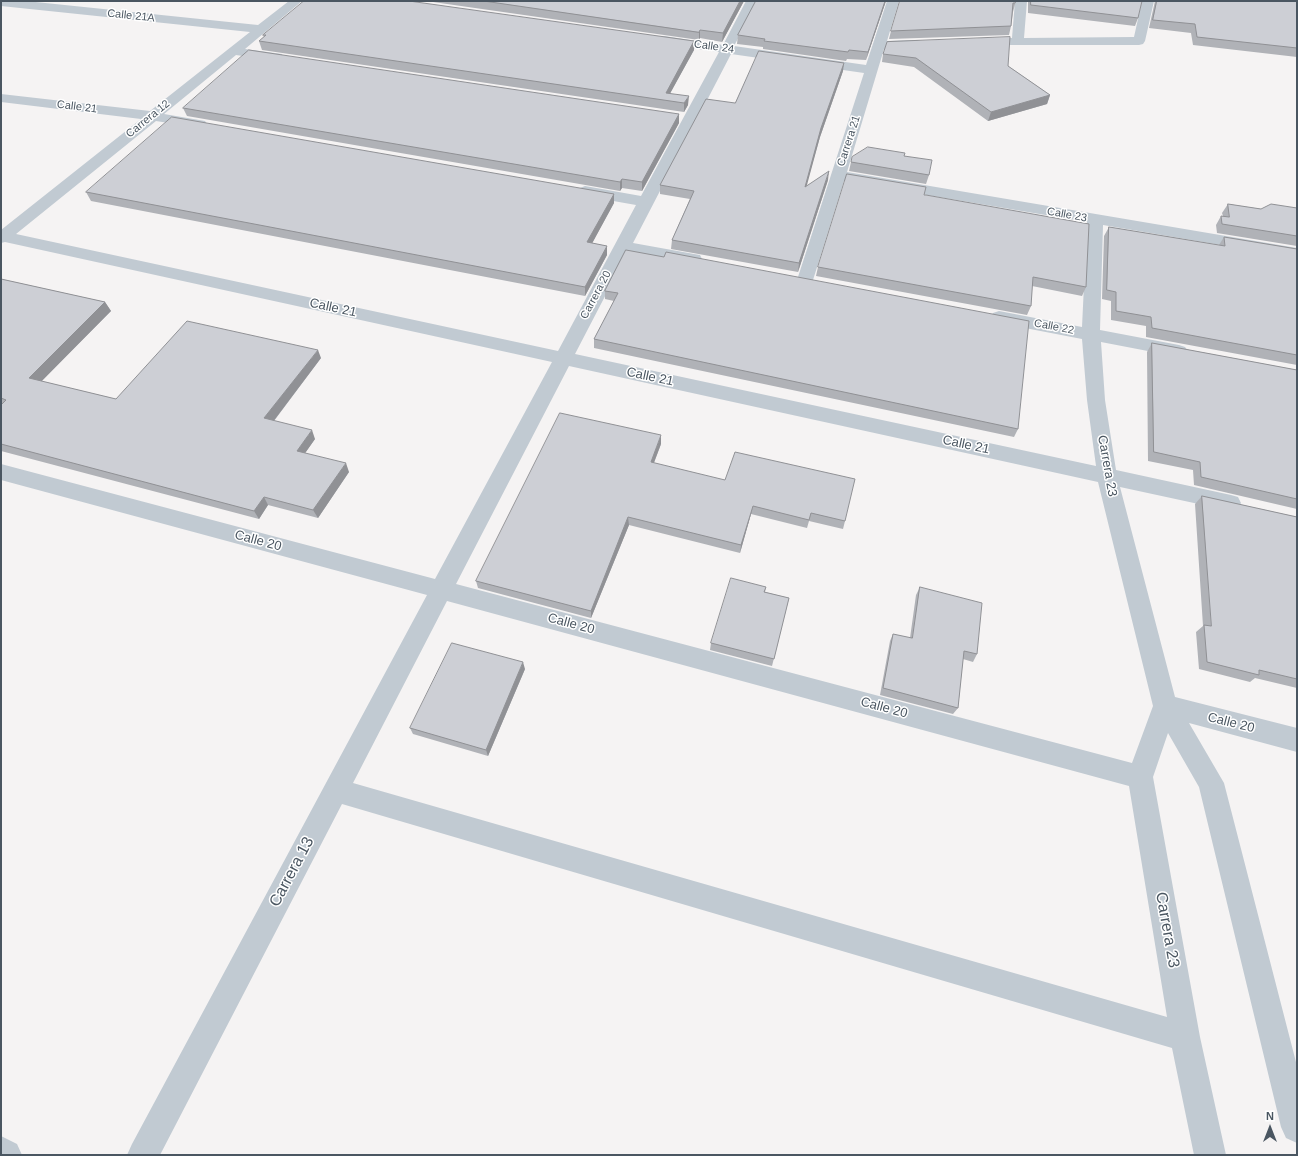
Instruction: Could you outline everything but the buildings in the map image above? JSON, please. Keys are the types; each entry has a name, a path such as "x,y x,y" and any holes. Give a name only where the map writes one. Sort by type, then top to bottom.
{"street":[{"name":"Carrera 12","path":"2,237 296,1"},
{"name":"Carrera 20","path":"441,590 646,202 682,118 726,49 752,1"},
{"name":"Carrera 21","path":"805,280 893,1"},
{"path":"1018,40 1021,1"},
{"path":"971,42 1018,40 1139,40 1148,1"},
{"name":"Calle 21A","path":"1,2 261,30"},
{"name":"Calle 24","path":"648,38 871,70"},
{"path":"879,45 933,43"},
{"path":"234,51 289,59"},
{"name":"Calle 21","path":"1,98 153,116"},
{"path":"153,116 216,127"},
{"name":"Calle 23","path":"838,176 1297,253"},
{"path":"568,188 646,202"},
{"name":"Carrera 23","path":"1095,219 1091,334 1096,400 1107,476 1165,706 1211,782 1297,1127"},
{"name":"Calle 21","path":"2,237 1251,507"},
{"path":"622,246 706,261"},
{"name":"Calle 22","path":"983,314 1198,354"},
{"name":"Calle 20","path":"1,472 1140,777"},
{"name":"Carrera 13","path":"143,1155 441,590"},
{"name":"Carrera 23","path":"1165,706 1140,777 1185,1038 1210,1155"},
{"name":"Calle 20","path":"1165,706 1297,740"},
{"path":"335,790 1185,1038"},
{"path":"1,1152 6,1155"}]}
